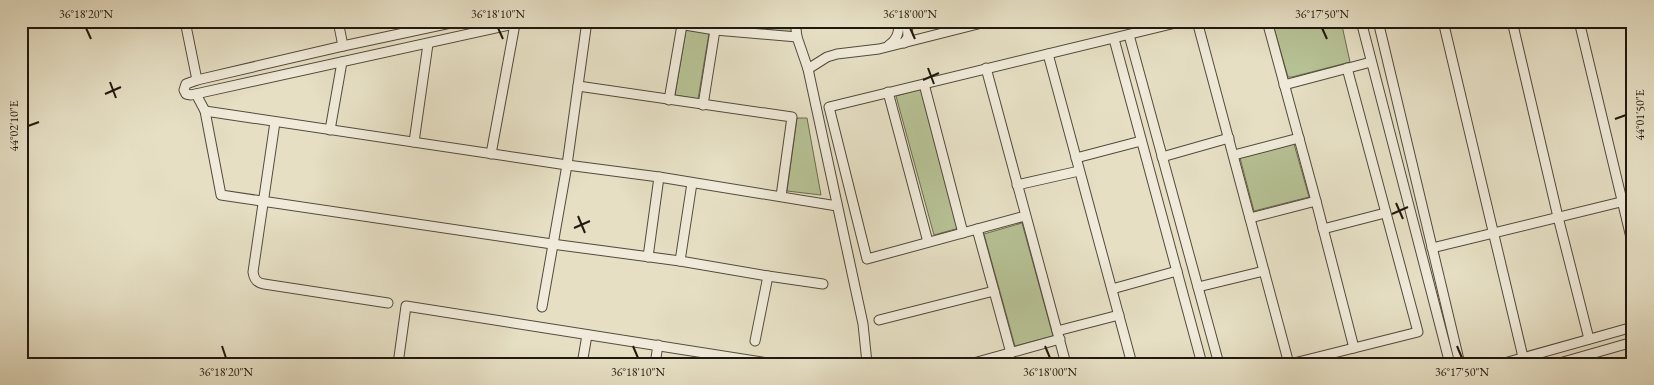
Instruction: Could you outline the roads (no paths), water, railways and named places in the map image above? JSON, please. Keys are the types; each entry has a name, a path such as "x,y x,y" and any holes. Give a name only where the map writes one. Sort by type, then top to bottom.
{"street":[{"path":"185,21 197,80"},
{"path":"338,21 343,46"},
{"path":"464,36 461,21 421,25 343,46 188,82 184,88 186,94 196,94 428,44 464,36 528,21"},
{"path":"542,307 567,165 587,21"},
{"path":"661,21 716,30 797,37"},
{"path":"795,21 797,37 808,68 863,324 868,363"},
{"path":"885,47 895,41 898,35 899,21"},
{"path":"904,42 908,37 908,21"},
{"path":"951,31 954,21"},
{"path":"808,68 827,57 848,52 858,53 951,31 965,24 990,21"},
{"path":"1025,216 868,259 828,107 1184,21"},
{"path":"1197,21 1290,364 1418,332 1347,68"},
{"path":"1267,21 1354,348"},
{"path":"1361,21 1450,364"},
{"path":"1378,21 1460,364"},
{"path":"1443,21 1523,357"},
{"path":"1512,21 1589,339"},
{"path":"1579,21 1633,246"},
{"path":"492,154 515,24"},
{"path":"669,100 682,25"},
{"path":"703,105 716,30"},
{"path":"1129,35 1219,364"},
{"path":"1114,39 1202,364"},
{"path":"414,142 428,44"},
{"path":"1048,54 1132,364"},
{"path":"330,130 342,62"},
{"path":"1284,85 1371,62"},
{"path":"986,68 1066,364"},
{"path":"924,84 963,232"},
{"path":"578,86 792,117 781,196"},
{"path":"888,92 928,242"},
{"path":"196,94 205,111 221,195 648,258 680,261 823,284"},
{"path":"205,111 659,177 837,206"},
{"path":"275,122 253,272 254,278 258,282 388,303"},
{"path":"1162,157 1229,138"},
{"path":"1234,156 1298,138"},
{"path":"1076,158 1141,140"},
{"path":"1017,185 1079,171"},
{"path":"648,258 659,177"},
{"path":"680,261 692,183"},
{"path":"1432,248 1633,200"},
{"path":"1250,218 1316,201"},
{"path":"1323,229 1385,213"},
{"path":"977,229 1012,353"},
{"path":"1112,289 1177,271"},
{"path":"1198,287 1264,271"},
{"path":"755,341 768,276"},
{"path":"879,320 994,291"},
{"path":"398,364 406,306 658,345 723,360 774,364"},
{"path":"970,364 1012,353 1058,335 1119,315"},
{"path":"1501,364 1633,327"},
{"path":"1618,331 1623,345"},
{"path":"582,364 587,335"},
{"path":"1556,364 1633,342"},
{"path":"655,364 658,345"},
{"path":"1591,354 1594,364"}]}
